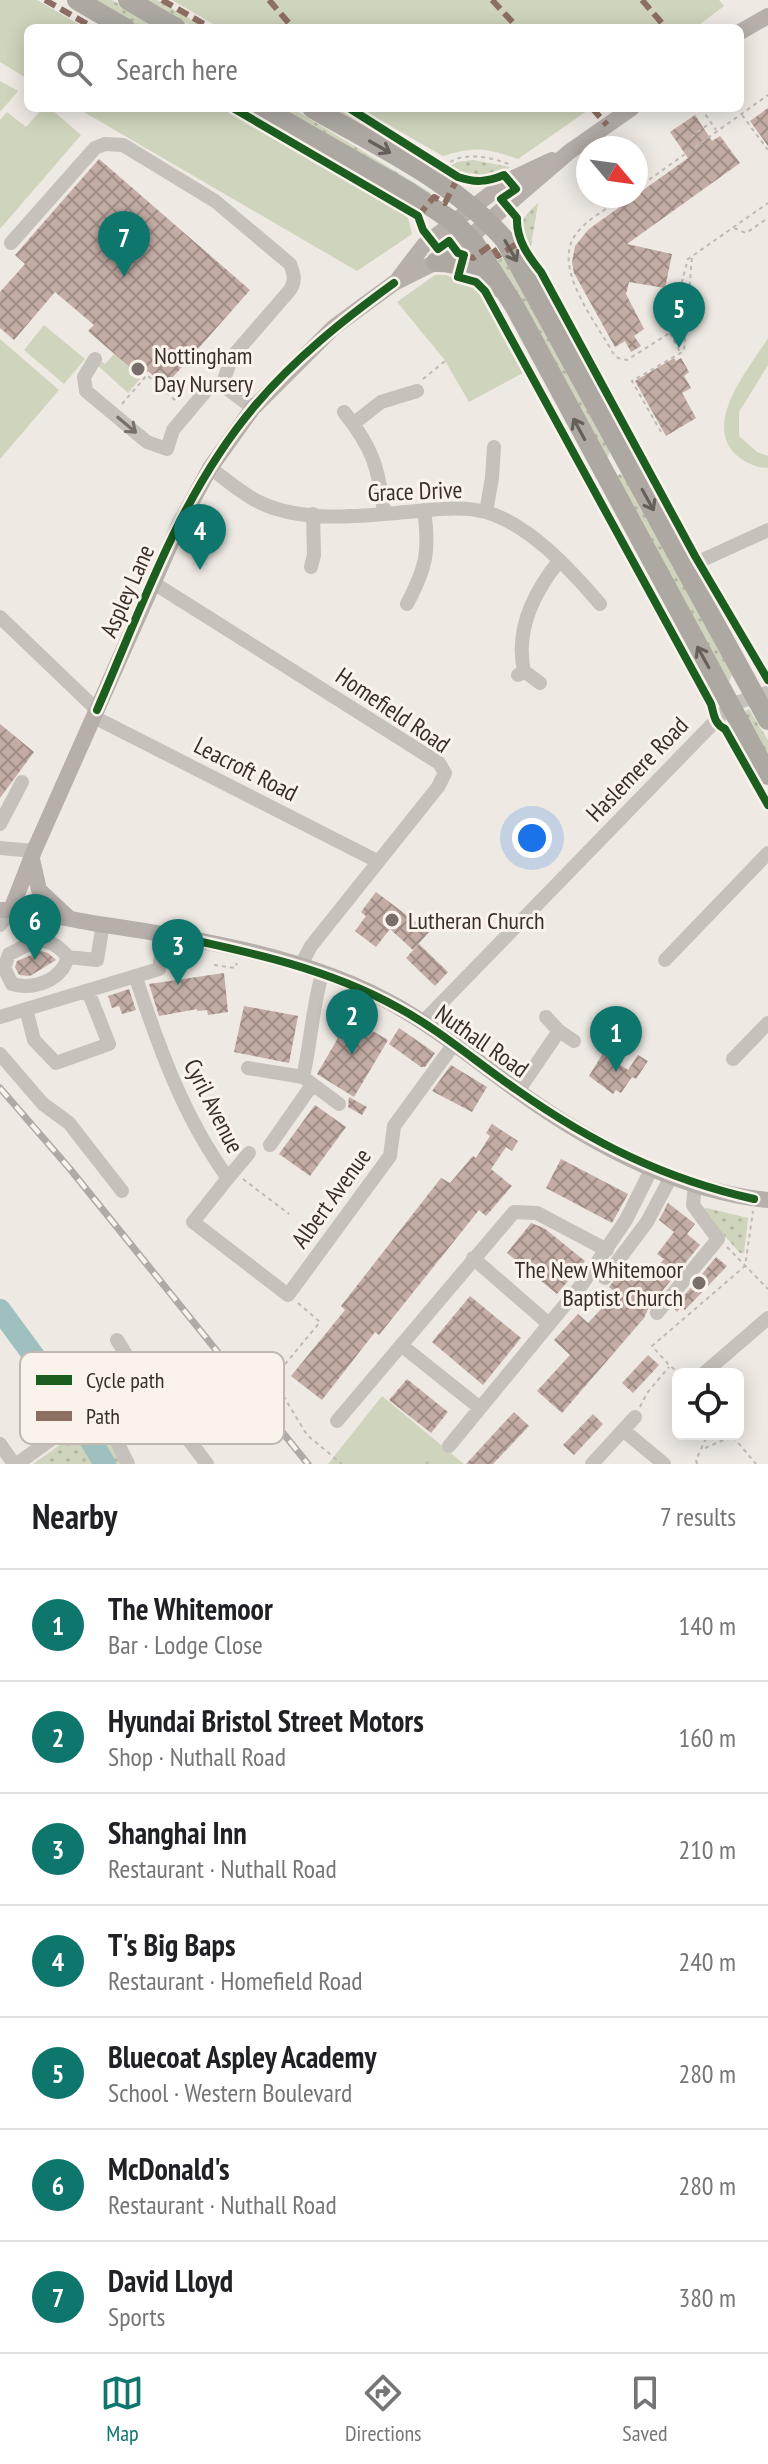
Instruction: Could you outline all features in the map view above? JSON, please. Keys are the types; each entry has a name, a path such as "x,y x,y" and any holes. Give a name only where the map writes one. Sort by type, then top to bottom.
{"highway":[{"path":"77,0 118,24"},
{"path":"128,0 169,24"},
{"path":"269,112 409,192 454,222 470,237 506,293 768,775"},
{"path":"319,112 442,185 473,207 489,221 510,248 685,568 762,696 768,720"},
{"path":"436,262 470,269 506,293"}],"main road":[{"path":"744,30 768,16"},
{"name":"Aspley Lane","path":"5,910 33,854 191,499 253,408 334,327 394,283 436,262 470,237 569,152 626,112"},
{"name":"Aspley Lane","path":"394,283 424,245 509,180 569,152"},
{"path":"33,854 39,890 70,919"},
{"name":"Nuthall Road","path":"5,910 165,934 301,965 369,992 423,1022 518,1091 585,1134 652,1168 695,1184 761,1199"}],"street":[{"path":"11,243 95,148 105,144 123,145 199,190 290,264 294,277 290,290 232,357 222,385"},
{"path":"95,359 88,367 83,383 92,395 147,442 167,449 173,430 210,386 222,385 253,408"},
{"path":"384,514 379,473 368,446 349,418 381,402 408,399"},
{"path":"486,512 498,454"},
{"path":"602,472 625,459"},
{"name":"Grace Drive","path":"210,468 260,503 298,514 384,514 454,509 486,512 538,541 600,604"},
{"path":"414,599 427,556 424,510"},
{"path":"311,567 314,555 313,514"},
{"path":"685,568 768,530"},
{"path":"540,683 521,673 526,616 533,598 559,561"},
{"name":"Homefield Road","path":"152,582 439,763 445,773 438,787 311,946 301,965"},
{"name":"Leacroft Road","path":"0,617 96,713 377,861"},
{"path":"730,706 745,698 762,696"},
{"name":"Haslemere Road","path":"423,1022 730,706"},
{"path":"0,824 22,782"},
{"path":"0,848 33,854"},
{"path":"665,960 768,853"},
{"path":"0,925 5,910"},
{"path":"68,957 66,964 56,973 45,972 26,981 22,987 12,984 4,968 4,952 34,941 59,946 68,957 97,960 103,924"},
{"path":"0,1017 159,969 165,934"},
{"path":"270,1145 307,1081 314,1001 322,975"},
{"name":"Cyril Avenue","path":"136,978 156,1037 192,1122 204,1145 231,1175 193,1222 288,1295"},
{"path":"26,1009 34,1040 56,1063 109,1044 88,991"},
{"path":"546,1017 574,1041"},
{"path":"733,1059 768,1023"},
{"path":"518,1091 559,1031"},
{"name":"Albert Avenue","path":"288,1295 390,1156 394,1126 454,1044"},
{"path":"0,1054 43,1104 69,1123 122,1191"},
{"path":"248,1068 307,1081 339,1104"},
{"path":"231,1175 249,1153"},
{"path":"449,1446 607,1250 652,1168"},
{"path":"605,1278 647,1222 672,1175"},
{"path":"657,1313 718,1239 693,1205 695,1184"},
{"path":"337,1421 514,1212 537,1213 607,1250"},
{"path":"473,1258 549,1324"},
{"path":"715,1368 729,1361 768,1318"},
{"path":"117,1340 124,1352"},
{"path":"401,1345 480,1408"},
{"path":"592,1464 635,1417"},
{"path":"623,1430 664,1464"},
{"path":"0,1444 15,1464 43,1444"},
{"path":"118,1444 128,1464"},
{"path":"192,1444 207,1464"}],"path":[{"path":"648,180 768,95"},
{"path":"704,112 717,131"},
{"path":"742,114 768,150"},
{"path":"691,137 711,123"},
{"path":"444,167 449,162 476,157 511,165"},
{"path":"609,208 578,232 571,242 568,269 613,353 627,360 669,332 685,265 693,256 768,203"},
{"path":"596,217 597,208"},
{"path":"733,227 746,233 768,218"},
{"path":"661,432 632,381 684,351 693,256"},
{"path":"669,332 681,353"},
{"path":"408,399 421,381 445,361"},
{"path":"114,414 147,375 188,411"},
{"path":"214,965 235,968 243,951"},
{"path":"231,1175 289,1214"},
{"path":"673,1368 652,1346 745,1266 761,1199"},
{"path":"718,1239 768,1289"},
{"path":"284,1366 320,1322 288,1295"},
{"path":"635,1417 647,1393 670,1366"},
{"path":"284,1397 307,1435 342,1464"},
{"path":"697,1464 706,1440"},
{"path":"704,1449 724,1440"},
{"path":"736,1440 756,1464"}],"green space":[{"path":"0,0 37,0 78,24 24,24 24,77 0,62"},
{"path":"90,0 112,0 153,24 132,24"},
{"path":"146,0 157,0 199,24 188,24"},
{"path":"172,0 719,0 724,6 700,24 213,24"},
{"path":"0,81 18,91 0,112"},
{"path":"7,112 26,127 39,112 55,112 81,135 0,229 0,120"},
{"path":"84,112 233,112 401,207 412,234 357,271"},
{"path":"283,112 299,112 431,193 429,197"},
{"path":"340,112 350,112 364,119 381,129 379,135"},
{"path":"366,112 585,112 518,159 481,150 443,156"},
{"path":"473,160 510,167 479,178 464,176 448,168 457,162"},
{"path":"538,203 530,252 522,226 526,216"},
{"path":"503,257 610,451 608,457 604,457 497,261"},
{"path":"529,266 538,272 577,343 573,346"},
{"path":"435,275 446,275 479,288 525,372 469,402 444,359 397,302"},
{"path":"44,325 85,359 64,384 24,350"},
{"path":"768,338 768,365 739,412 739,436 757,452 768,456 768,468 750,464 735,454 726,441 724,426 741,379"},
{"path":"0,339 59,390 0,459"},
{"path":"114,354 141,378 128,393 95,363 99,359 105,364"},
{"path":"587,360 673,513 670,524 582,362"},
{"path":"620,474 732,675 729,682 617,476"},
{"path":"749,709 768,740 768,761 744,712"},
{"path":"702,1209 748,1218 744,1253 740,1253 703,1212"},
{"path":"382,1396 464,1464 328,1464"},
{"path":"61,1444 110,1444 122,1464 33,1464"}],"building":[{"path":"768,108 768,146 750,121"},
{"path":"695,115 712,141 720,136 740,163 627,244 672,254 665,288 629,282 626,294 644,329 634,336 641,346 631,352 625,341 615,347 574,273 572,262 575,246 589,229 618,208 648,208 648,187 688,158 670,132"},
{"path":"99,159 250,290 165,386 148,371 142,378 88,331 94,325 55,292 14,340 0,328 0,292 25,264 15,255"},
{"path":"674,358 676,361 681,358 689,372 684,376 691,388 682,393 696,418 666,436 635,381"},
{"path":"0,724 34,752 0,798"},
{"path":"376,892 429,932 413,950 390,929 376,947 355,931 366,916 361,912"},
{"path":"419,944 448,972 435,986 406,958"},
{"path":"41,951 56,960 30,976 19,975 15,967 17,961"},
{"path":"224,973 228,1012 208,1015 207,1010 197,1009 159,1016 149,984"},
{"path":"129,989 136,1010 122,1014 119,1006 112,1008 108,996"},
{"path":"244,1006 298,1016 289,1063 234,1052"},
{"path":"347,1016 388,1040 354,1097 317,1074"},
{"path":"399,1028 435,1053 425,1067 389,1044"},
{"path":"603,1053 628,1070 638,1055 648,1061 636,1079 632,1077 621,1093 616,1090 613,1094 589,1076"},
{"path":"451,1065 487,1087 472,1112 432,1091"},
{"path":"349,1097 367,1107 362,1115 348,1107"},
{"path":"315,1105 346,1127 310,1176 279,1154"},
{"path":"492,1124 518,1141 512,1151 506,1147 491,1169 512,1186 486,1216 479,1210 379,1335 375,1332 322,1400 291,1376 345,1310 341,1306 441,1178 450,1183 473,1156 476,1158 490,1136 486,1133"},
{"path":"561,1159 628,1194 612,1223 546,1188"},
{"path":"668,1203 695,1224 687,1234 700,1245 649,1307 644,1318 562,1413 537,1391 570,1355 554,1340 578,1314 588,1323 616,1293 609,1287 628,1263 648,1279 664,1259 657,1254 674,1232 659,1220"},
{"path":"531,1223 544,1228 585,1261 557,1294 507,1253"},
{"name":"The New Whitemoor Baptist Church","path":"716,1257 727,1266 685,1310 681,1307 677,1312 674,1308"},
{"path":"470,1296 521,1338 483,1385 432,1342"},
{"path":"648,1355 659,1365 633,1393 622,1383"},
{"path":"407,1379 448,1412 431,1433 389,1400"},
{"path":"514,1412 529,1426 493,1464 466,1464"},
{"path":"593,1414 603,1424 574,1455 563,1445"}],"waterway":[{"path":"0,1310 31,1352"},
{"path":"93,1444 105,1464"}],"railway":[{"path":"0,1088 70,1169 218,1352"},
{"path":"284,1434 308,1464"}],"marked path":[{"path":"45,0 87,24"},
{"path":"162,0 204,24"},
{"path":"269,0 290,24"},
{"path":"492,0 514,24"},
{"path":"642,0 663,24"},
{"path":"596,112 607,125"},
{"path":"418,216 434,197 445,203 458,177"},
{"path":"464,255 473,258 491,245 498,256 521,241"}],"cycle path":[{"path":"240,112 418,216 423,230 438,249 449,241 458,253 464,255 458,277 476,282 485,291 711,704 717,722 725,729 768,805"},
{"path":"355,112 458,177 481,181 504,175 516,189 501,199 517,218 518,233 524,247 541,272 695,556 768,680"},
{"path":"97,710 164,553 204,477 227,442 253,408 302,357 394,283"},
{"path":"165,934 284,962 370,993 428,1026 502,1080 601,1143 690,1181 754,1199"}],"place":[{"name":"David Lloyd","path":"124,277"},
{"name":"Bluecoat Aspley Academy","path":"679,348"},
{"name":"Nottingham Day Nursery","path":"138,369"},
{"name":"T's Big Baps","path":"200,570"},
{"name":"Lutheran Church","path":"392,920"},
{"name":"McDonald's","path":"35,960"},
{"name":"Shanghai Inn","path":"178,985"},
{"name":"Hyundai Bristol Street Motors","path":"352,1055"},
{"name":"The Whitemoor","path":"616,1072"},
{"name":"The New Whitemoor Baptist Church","path":"699,1283"}]}
